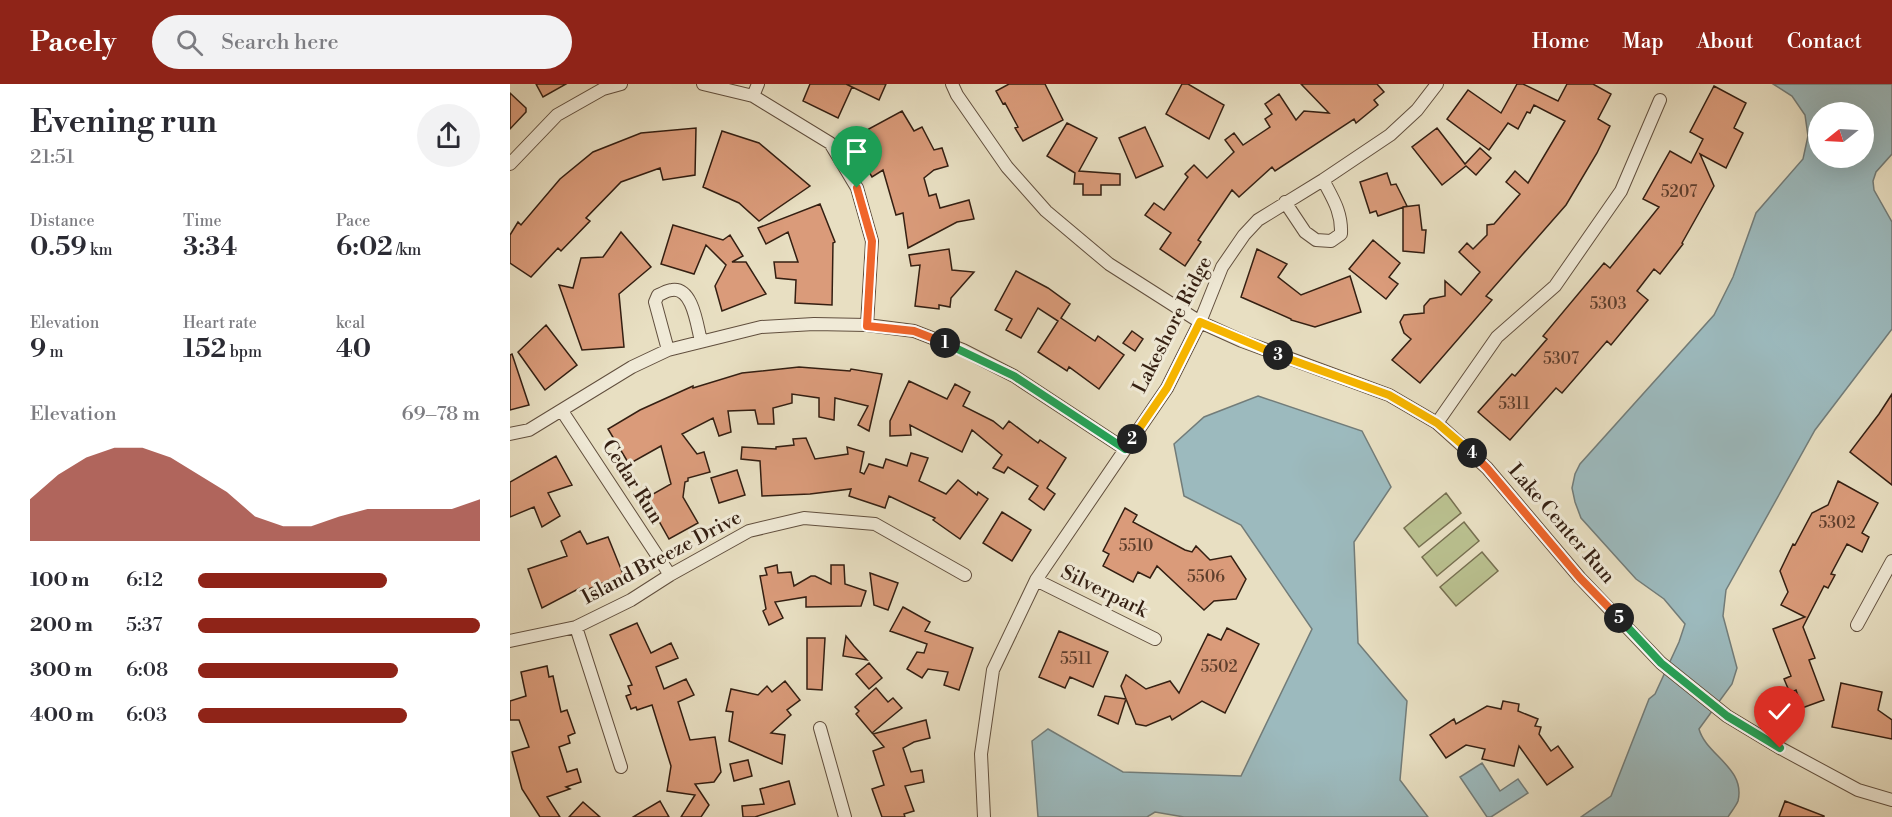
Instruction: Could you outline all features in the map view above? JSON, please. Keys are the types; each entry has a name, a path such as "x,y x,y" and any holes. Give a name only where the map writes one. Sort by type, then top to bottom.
{"street":[{"path":"510,165 558,116 603,89 621,84"},
{"path":"703,84 753,96 830,143 857,188 872,241 867,326"},
{"path":"753,96 758,84"},
{"name":"Lake Center Run","path":"952,84 957,95 1006,167 1046,211 1109,264 1200,322 1242,341 1389,395 1437,423 1487,468 1580,578 1661,663 1727,716 1780,748 1858,790 1892,800"},
{"name":"Lakeshore Ridge","path":"984,817 981,754 993,670 1036,580 1167,388 1200,322 1222,267 1244,235 1258,220 1390,135 1417,110 1437,84"},
{"path":"1437,423 1497,337 1555,286 1621,191 1660,100"},
{"path":"1285,202 1305,232 1316,240 1331,242 1341,234 1340,210 1323,180"},
{"path":"668,350 655,302 658,295 673,289 689,298 701,341"},
{"path":"510,434 529,430 632,367 668,350 761,327 814,324 914,331 963,350 1014,376 1125,449"},
{"name":"Cedar Run","path":"562,411 670,575"},
{"name":"Island Breeze Drive","path":"510,641 576,627 631,600 670,575 749,531 804,518 875,524 965,575"},
{"path":"1857,625 1892,561"},
{"name":"Silverpark","path":"1036,580 1155,639"},
{"path":"576,627 621,767"},
{"path":"820,728 845,817"}],"green space":[{"path":"1446,493 1461,513 1419,547 1404,528"},
{"path":"1464,522 1479,541 1437,576 1422,557"},
{"path":"1482,552 1498,571 1456,606 1440,587"}],"water":[{"path":"1773,84 1892,84 1892,154 1876,172 1873,181 1874,190 1892,222 1892,329 1815,430 1726,590 1723,616 1737,668 1732,684 1699,729 1709,747 1736,779 1739,789 1735,807 1728,817 1581,817 1611,796 1649,699 1655,694 1685,624 1664,599 1636,579 1581,518 1572,488 1575,474 1580,464 1714,315 1733,277 1756,213 1803,159 1808,136 1805,115 1792,96"},
{"path":"1258,396 1362,431 1391,487 1354,542 1358,643 1407,701 1400,780 1428,817 1184,817 1155,812 1147,817 1038,817 1032,741 1048,729 1123,772 1241,776 1312,629 1241,525 1184,496 1174,444 1204,417"},
{"path":"1482,763 1500,791 1518,779 1528,793 1491,817 1487,817 1460,777"}],"building":[{"path":"536,84 566,84 543,97"},
{"path":"810,84 846,84 852,87 838,118 803,101"},
{"path":"846,84 886,84 879,100"},
{"path":"1009,84 1045,84 1063,120 1023,141 1015,128 1018,127 996,91"},
{"path":"1182,84 1188,84 1224,105 1209,139 1166,114"},
{"path":"1301,84 1377,84 1384,92 1374,100 1378,105 1356,123 1354,119 1275,171 1272,167 1239,197 1232,190 1198,240 1201,242 1185,266 1160,249 1171,233 1145,215 1154,203 1164,210 1188,177 1185,174 1194,165 1207,178 1234,152 1225,140 1234,133 1243,145 1270,127 1265,119 1272,114 1265,104 1279,94 1296,120 1304,111 1329,113"},
{"path":"1517,84 1523,84 1558,101 1567,84 1593,84 1611,94 1598,119 1610,126 1566,205 1486,296 1492,300 1420,383 1392,360 1411,339 1404,333 1400,322 1404,315 1424,313 1424,306 1430,299 1445,296 1445,281 1461,295 1480,272 1459,252 1467,243 1473,249 1487,235 1487,225 1494,224 1520,194 1506,182 1515,171 1528,183 1565,121 1534,105 1530,113 1527,112 1518,129 1508,123 1489,150 1447,119 1468,90 1501,113"},
{"path":"1714,86 1746,103 1734,128 1743,133 1726,168 1700,154 1714,186 1683,244 1660,274 1654,269 1637,291 1648,300 1611,345 1607,341 1562,393 1556,388 1510,440 1478,412 1512,374 1515,376 1547,339 1543,336 1604,263 1610,268 1659,207 1643,199 1670,151 1691,163 1703,139 1690,132"},
{"path":"510,93 526,108 526,112 510,129"},
{"path":"902,111 914,131 922,127 934,150 942,148 948,166 934,170 924,178 929,196 936,194 940,208 969,200 974,219 957,222 908,248 903,213 896,215 883,170 872,177 862,160 877,152 865,131"},
{"path":"1067,123 1097,138 1079,171 1120,174 1120,185 1101,185 1101,195 1083,195 1083,184 1074,184 1075,173 1047,156"},
{"path":"1145,127 1163,166 1136,178 1119,138"},
{"path":"696,128 695,175 663,180 660,168 621,182 586,218 590,221 561,251 558,248 531,277 510,263 510,235 518,222 521,225 560,179 593,152 641,133"},
{"path":"1437,128 1465,164 1480,148 1491,158 1476,175 1466,166 1442,185 1412,147"},
{"path":"722,131 759,143 810,186 759,221 739,203 703,187"},
{"path":"1387,173 1391,185 1396,184 1407,206 1378,216 1376,211 1370,213 1360,182"},
{"path":"820,204 835,242 833,243 832,305 795,303 796,280 776,278 774,262 798,262 788,232 766,244 758,228"},
{"path":"1419,205 1422,230 1426,230 1424,253 1403,251 1403,207"},
{"path":"673,225 723,240 730,235 743,256 732,262 746,262 766,294 722,311 715,286 726,265 706,245 694,274 661,264"},
{"path":"621,232 651,267 619,294 624,347 582,350 559,285 573,288 581,258 603,257"},
{"path":"1373,240 1400,263 1389,277 1398,284 1386,299 1349,269"},
{"path":"949,249 952,270 974,272 951,298 950,307 939,305 939,309 915,306 920,265 911,266 909,255"},
{"path":"1257,249 1287,264 1278,277 1301,295 1350,276 1361,312 1315,327 1291,320 1241,297"},
{"path":"1016,271 1048,288 1070,304 1061,318 1095,341 1098,336 1124,355 1099,389 1069,367 1067,371 1038,352 1058,321 1038,308 1021,338 1006,330 1012,319 995,310"},
{"path":"546,325 577,365 545,390 518,352"},
{"path":"1132,331 1143,339 1135,351 1123,343"},
{"path":"512,354 529,405 510,410 510,355"},
{"path":"799,367 850,371 851,369 882,374 869,431 858,425 868,406 835,398 834,420 819,417 819,398 792,394 792,403 773,408 774,424 758,424 755,410 728,411 731,432 719,436 713,418 682,434 697,454 704,452 710,472 688,478 685,482 683,497 698,523 669,539 646,498 671,484 661,446 629,464 608,429 640,410 693,386 693,388 742,373"},
{"path":"909,381 947,399 955,384 970,392 963,406 993,421 1003,429 1009,421 1038,443 1040,440 1066,458 1047,488 1055,494 1044,510 1029,499 1038,486 1008,467 1004,473 993,468 1002,455 972,430 962,452 910,425 911,435 890,436 890,421"},
{"path":"1892,394 1892,485 1850,452"},
{"path":"806,438 815,459 848,454 847,447 864,452 860,472 864,474 869,464 883,468 886,459 907,466 911,453 928,458 919,481 946,494 958,480 977,495 978,492 988,499 960,539 933,520 935,518 889,496 885,508 849,496 851,489 762,496 760,461 741,459 742,447 776,449 776,447 794,445 793,439"},
{"path":"556,456 572,485 548,493 560,516 542,527 534,507 510,517 510,482"},
{"path":"737,470 745,495 719,503 711,478"},
{"path":"1838,481 1878,503 1862,533 1869,537 1862,552 1847,544 1831,574 1835,575 1828,588 1824,586 1803,627 1815,658 1809,660 1824,700 1802,708 1796,690 1790,693 1784,679 1791,676 1773,629 1805,617 1781,605 1788,592 1780,571 1812,513 1828,505"},
{"path":"1125,508 1137,515 1133,522 1185,550 1192,552 1196,546 1210,560 1231,556 1246,579 1236,599 1214,601 1204,610 1157,566 1150,578 1138,572 1133,582 1103,566 1109,554 1103,551"},
{"path":"1002,512 1031,530 1012,561 983,543"},
{"path":"580,531 587,544 608,537 623,574 582,592 580,588 542,608 528,569 567,556 561,541"},
{"path":"777,565 778,573 791,572 794,586 811,576 831,584 831,565 844,565 845,584 866,591 861,606 806,607 806,597 775,602 783,618 769,625 763,611 766,609 760,576 767,575 765,568"},
{"path":"870,573 898,583 888,610 874,605"},
{"path":"903,607 930,622 925,631 973,648 959,690 944,685 948,672 928,669 922,678 907,669 917,652 924,653 927,644 890,631"},
{"path":"637,623 651,653 671,643 678,658 656,667 664,689 686,679 694,695 678,702 690,740 715,737 721,772 714,782 695,784 709,805 701,817 681,817 695,795 667,791 671,766 652,705 637,710 636,707 631,709 626,696 631,694 628,686 632,685 610,635"},
{"path":"1227,628 1259,644 1225,713 1202,701 1172,720 1170,716 1146,726 1136,724 1121,686 1126,675 1146,689 1170,681 1179,693 1208,634 1221,640"},
{"path":"1059,631 1108,652 1093,687 1070,677 1065,688 1039,677"},
{"path":"846,636 854,646 867,660 843,656"},
{"path":"807,638 825,638 822,690 807,689"},
{"path":"869,663 882,678 869,689 856,674"},
{"path":"547,666 549,677 553,676 561,712 567,710 575,733 568,736 570,743 559,747 567,772 577,769 581,782 566,787 570,789 547,797 560,817 540,817 522,789 512,752 529,747 519,720 510,720 510,701 526,696 521,672"},
{"path":"785,681 800,700 787,710 791,715 771,733 785,735 782,764 729,741 733,712 726,711 731,689 758,695 767,686 772,692"},
{"path":"1841,683 1882,692 1878,710 1892,720 1892,739 1832,727"},
{"path":"876,688 888,702 893,698 902,708 872,733 856,714 859,711 855,707"},
{"path":"1105,696 1126,699 1118,724 1098,715"},
{"path":"1503,701 1519,704 1518,711 1538,719 1535,726 1541,727 1539,734 1551,751 1558,746 1573,767 1547,785 1519,746 1514,766 1482,759 1485,749 1466,745 1446,758 1430,735 1454,719 1456,724 1487,706 1501,709"},
{"path":"926,720 930,738 914,742 903,748 911,772 922,770 924,782 905,786 914,811 904,814 905,817 882,817 872,789 884,785 873,751 884,747 873,734"},
{"path":"748,760 752,776 734,781 730,764"},
{"path":"789,781 795,804 755,817 743,817 742,806 764,804 760,789"},
{"path":"660,801 669,817 633,817"},
{"path":"1785,801 1824,816 1824,817 1779,817"},
{"path":"583,802 600,817 569,817"}],"route":[{"path":"857,188 872,241 867,326 914,331 963,350 1014,376 1125,449 1167,388 1200,322 1242,341 1389,395 1437,423 1487,468 1580,578 1661,663 1727,716 1780,748"}]}
